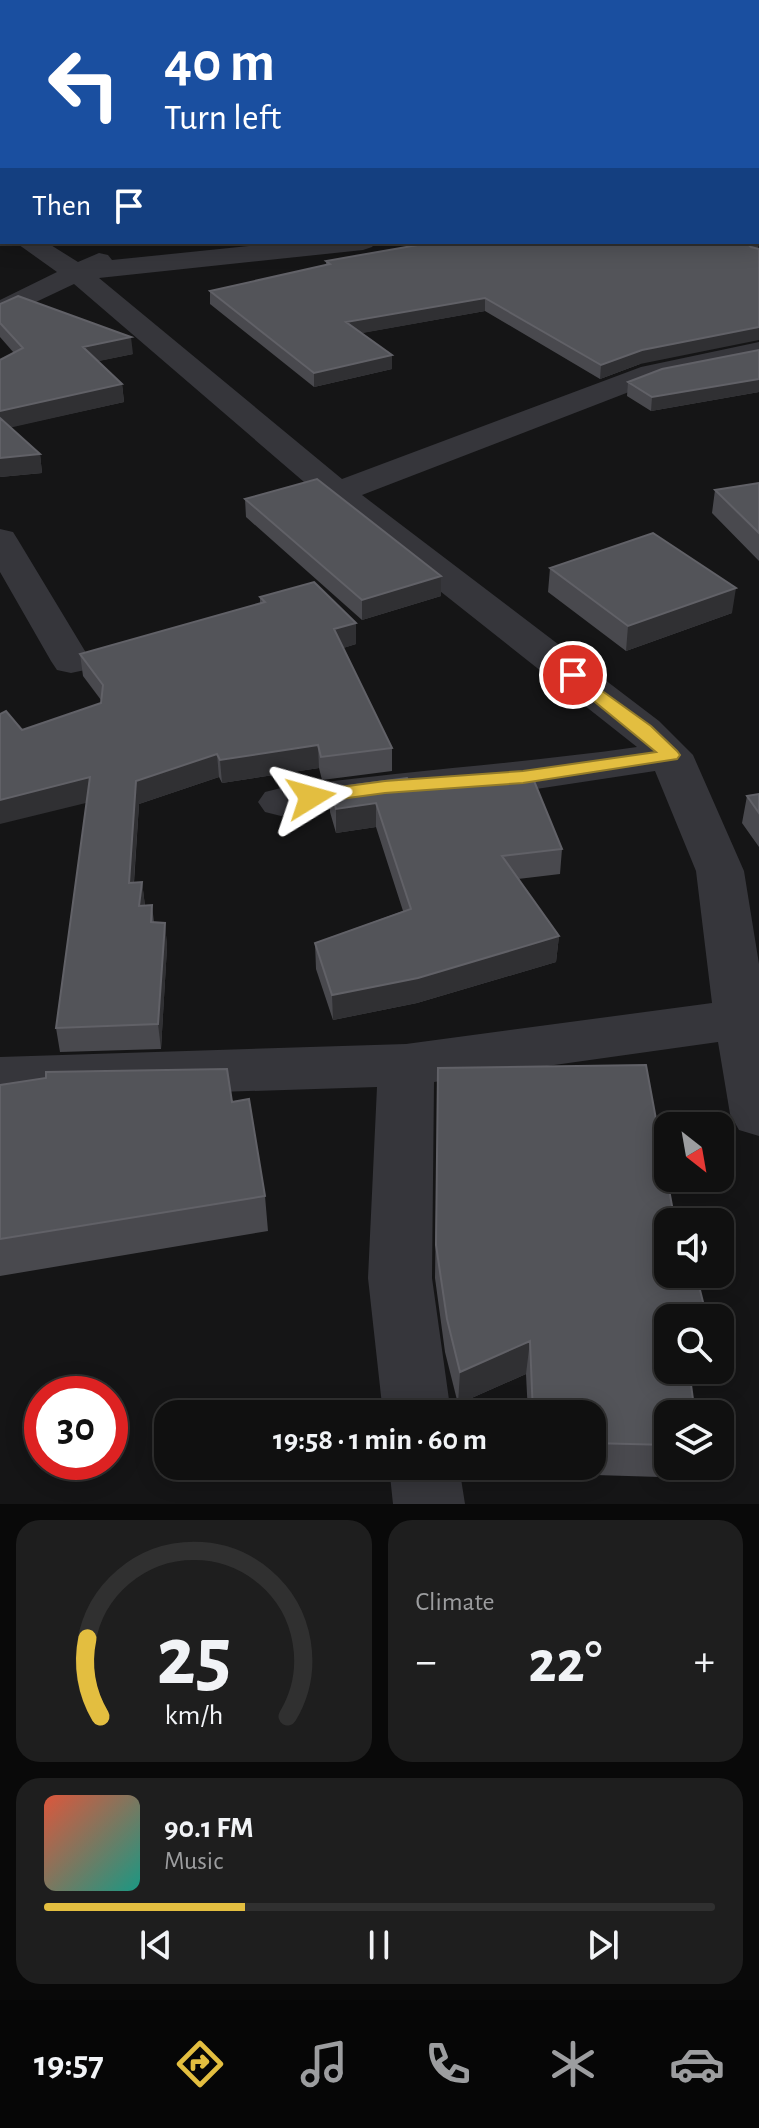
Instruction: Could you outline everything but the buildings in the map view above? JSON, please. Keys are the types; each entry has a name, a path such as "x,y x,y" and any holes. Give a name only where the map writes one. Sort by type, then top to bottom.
{"street":[{"path":"31,244 76,272 337,493 644,730 671,755 720,871 741,1019 759,1114"},
{"path":"0,311 133,244"},
{"path":"76,272 344,244"},
{"path":"337,493 652,373 759,351"},
{"path":"0,540 71,661"},
{"path":"281,802 385,787 523,777 671,755"},
{"path":"0,1078 406,1065 741,1019"},
{"path":"406,1065 400,1278 415,1400"},
{"path":"426,1480 429,1504"}],"route":[{"path":"311,797 385,787 523,777 671,755 573,675"}]}
